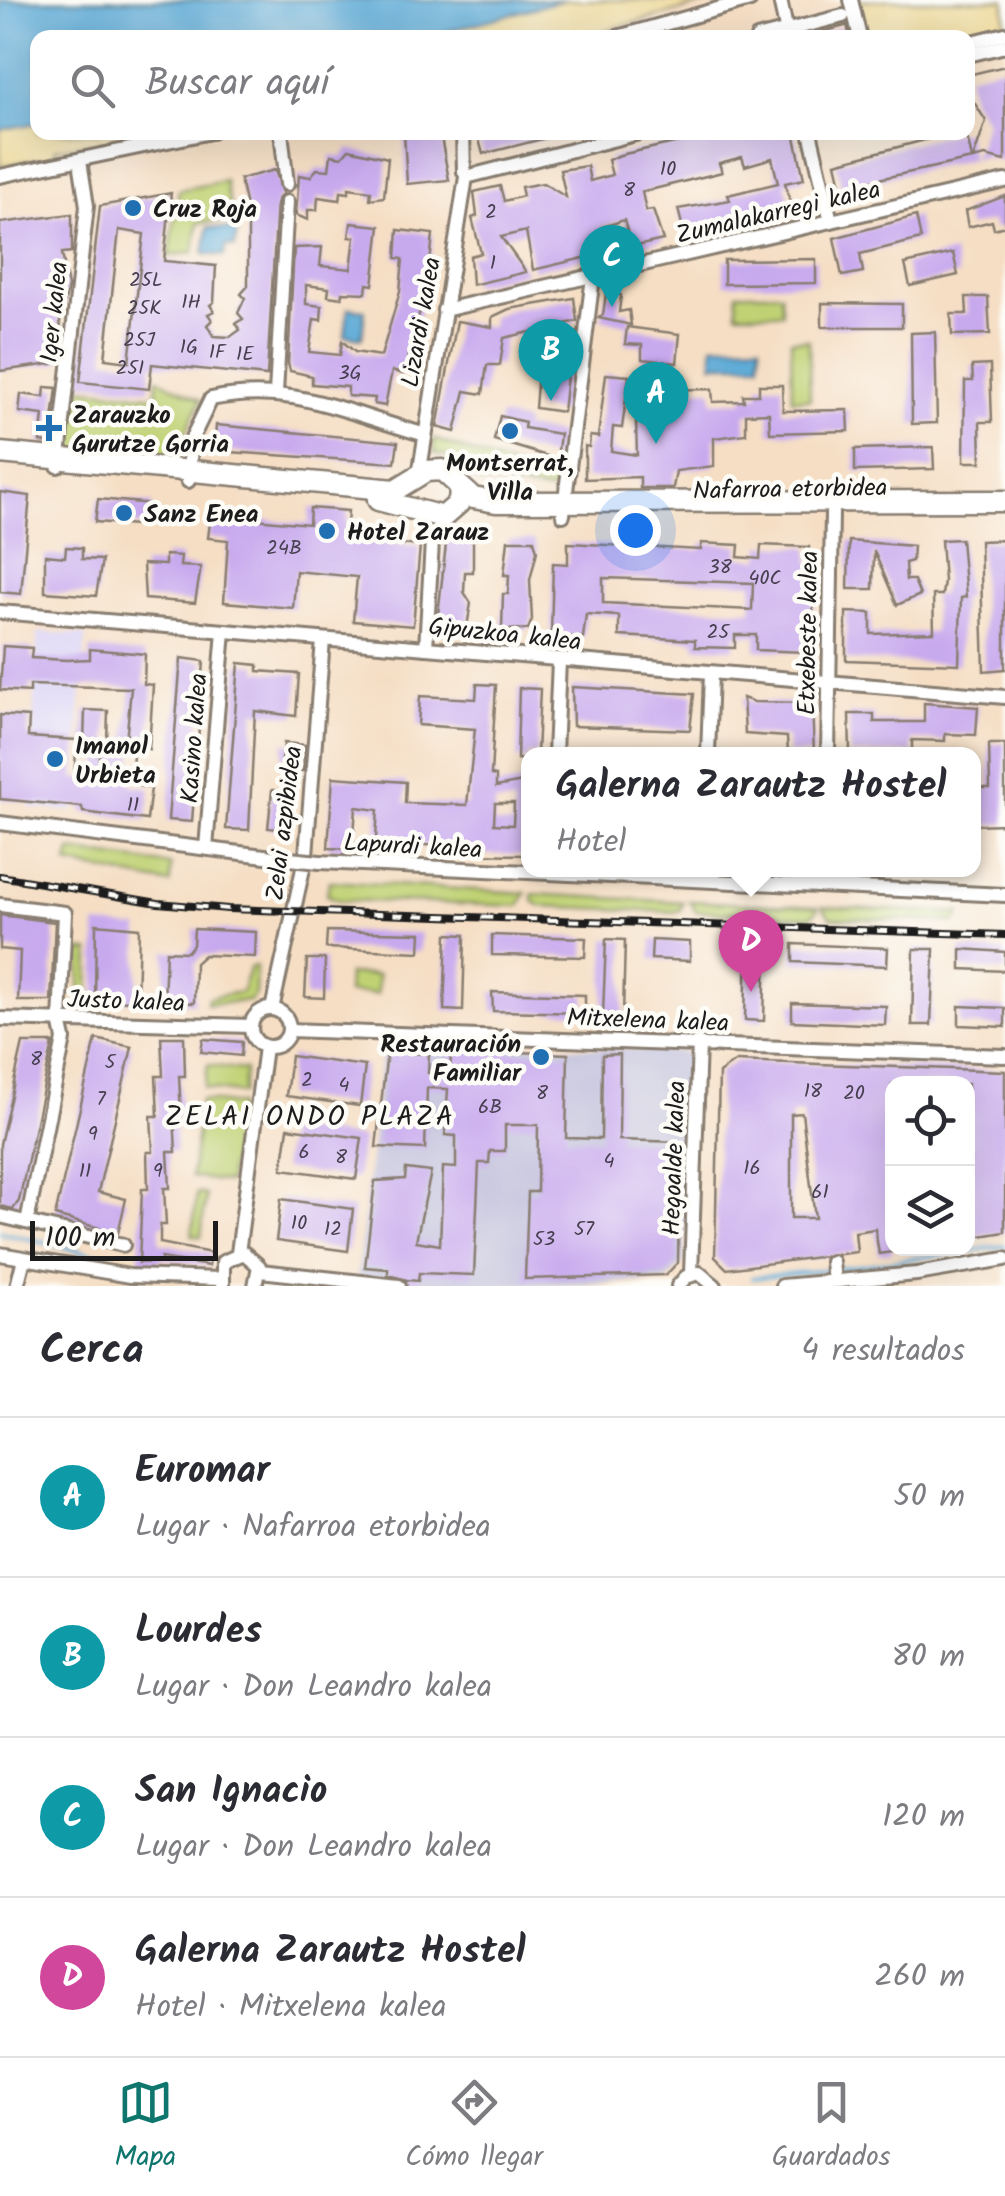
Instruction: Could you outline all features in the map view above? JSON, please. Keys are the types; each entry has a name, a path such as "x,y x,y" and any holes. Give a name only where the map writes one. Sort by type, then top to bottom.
{"highway":[{"name":"Nafarroa etorbidea","path":"0,457 26,454 59,463"},
{"name":"Nafarroa etorbidea","path":"0,457 400,502 435,513 1005,500"},
{"name":"Nafarroa etorbidea","path":"188,476 395,490 442,470 473,498 564,510 1005,510"},
{"path":"417,478 412,498 435,513 460,487"}],"street":[{"path":"643,30 750,0"},
{"path":"780,0 786,30"},
{"path":"851,0 858,30"},
{"path":"799,30 843,16"},
{"path":"975,41 1005,34"},
{"path":"975,52 1005,46"},
{"path":"0,176 174,140"},
{"path":"282,140 287,184"},
{"name":"Lizardi kalea","path":"417,478 465,174 463,140"},
{"path":"465,174 610,140"},
{"path":"812,140 831,222"},
{"name":"Iger kalea","path":"59,463 87,206 80,161"},
{"name":"Zumalakarregi kalea","path":"444,310 1005,181"},
{"path":"276,393 287,202"},
{"path":"564,510 593,277"},
{"path":"188,476 192,438 212,399 250,391 298,395 423,434"},
{"path":"426,648 435,513"},
{"name":"Etxebeste kalea","path":"828,747 832,513"},
{"name":"Gipuzkoa kalea","path":"0,612 1005,698"},
{"name":"Kasino kalea","path":"206,848 224,632"},
{"name":"Zelai azpibidea","path":"272,1009 306,855 324,640"},
{"path":"554,747 559,662"},
{"path":"708,747 711,674"},
{"name":"Lapurdi kalea","path":"0,823 320,862 521,871"},
{"name":"Lapurdi kalea","path":"724,877 832,887 1005,895"},
{"path":"831,877 832,887"},
{"path":"0,905 65,913 60,1020 64,1039 27,1222"},
{"path":"272,1009 284,1016 289,1030 279,1045 265,1046 254,1039 251,1026 258,1013 272,1009"},
{"name":"Justo kalea","path":"0,1019 251,1026"},
{"name":"Mitxelena kalea","path":"289,1030 1005,1056"},
{"name":"Hegoalde kalea","path":"692,1274 699,1043"},
{"path":"238,1253 265,1046"},
{"path":"0,1216 123,1244"},
{"path":"0,1254 130,1276 222,1282 223,1262 238,1253 253,1258 260,1272 256,1286"},
{"path":"17,1286 24,1259"},
{"path":"782,1286 1005,1259"},
{"path":"832,1262 834,1282"},
{"path":"260,1272 399,1286"},
{"path":"678,1286 692,1274 704,1274 716,1286"}],"shaded area":[{"name":"Imanol Urbieta","path":"37,632 86,635 73,811 29,808"},
{"path":"383,1040 680,1051 692,1058 684,1262 666,1281 470,1286 357,1278"}],"green space":[{"path":"225,181 233,220 198,223 194,252 169,256 179,190"},
{"path":"737,293 781,293 782,313 737,313"},
{"path":"791,340 809,340 810,399 792,399"},
{"path":"157,378 201,400 186,432 182,462 71,452 79,388 156,396"},
{"path":"434,439 559,483 558,492 478,482 463,461 434,453"},
{"path":"71,851 171,865 170,884 68,864"},
{"path":"329,881 526,893 519,906 339,900 327,895"},
{"path":"533,894 683,902 680,910 674,912 540,906 533,901"},
{"path":"689,901 818,909 811,917 696,911"},
{"path":"822,907 961,913 956,922 831,918"},
{"path":"80,951 90,951 89,993 80,993"},
{"path":"256,966 255,994 250,1001 207,1004 208,998 241,992 250,967"},
{"path":"348,974 378,975 377,994 347,993"},
{"path":"208,1065 245,1070 242,1094 204,1088"},
{"path":"201,1100 239,1105 228,1182 191,1177"},
{"path":"197,1193 206,1195 201,1237 192,1235"}],"sand":[{"path":"0,0 720,0 606,30 30,30 30,140 142,140 102,148 100,141 55,149 56,156 0,166"},
{"path":"857,0 1005,0 1005,27 975,34 975,30 864,30"}],"water":[{"path":"0,0 564,0 452,30 30,30 30,124 0,130"},
{"path":"208,227 237,230 235,247 226,246 224,256 204,254"},
{"path":"348,308 365,310 362,338 345,336"},
{"path":"760,344 760,364 713,364 713,345"}],"building":[{"path":"1005,66 1005,161 985,156 973,159 986,121 975,104 975,73"},
{"path":"404,140 442,140 449,180 407,184"},
{"path":"479,140 538,140 483,154"},
{"path":"688,140 796,140 804,179 785,183 793,213 753,216 739,219 740,224 685,236 678,209 730,200 728,195 778,183 772,158 745,166 742,157 719,163 722,172 642,192 646,211 653,210 663,240 632,247 624,220 602,227 609,252 533,270 526,231 501,237 526,272 472,285 470,256 481,253 472,218 477,216 474,192 500,186 504,201 523,196 521,187 543,183 566,197 560,170 587,166 590,181 612,175 608,160"},
{"path":"925,140 968,140 972,159 860,183 862,193 844,197 836,163"},
{"path":"349,149 388,158 384,197 370,199 371,191 349,188 349,193 341,192 340,200 318,197 317,210 308,210 308,220 296,215 299,175 310,177 317,169 329,170 331,155 342,157"},
{"path":"275,170 283,193 277,201 267,376 152,364 149,389 80,382 100,206 171,193 164,261 216,266 214,302 210,305 214,311 208,314 212,320 207,325 214,336 230,337 240,330 236,323 243,319 238,313 245,298 241,294 248,286 248,216 240,179","holes":["119,230 144,234 129,362 105,359"]},
{"path":"1005,196 1005,226 994,229 992,221 968,227 965,211"},
{"path":"72,214 72,252 62,253 68,287 64,306 58,307 62,336 59,363 0,371 0,223"},
{"path":"916,216 921,239 860,254 863,272 842,276 834,238"},
{"path":"351,223 380,226 373,285 367,284 366,293 342,292 342,298 328,296 329,288 306,285 306,304 322,306 321,320 314,319 309,352 340,355 342,341 355,352 381,356 400,291 403,259 396,258 398,230 433,234 426,303 422,303 403,374 392,371 385,406 374,404 375,398 348,396 348,387 312,384 312,376 290,371 288,363 294,248 322,247 320,266 351,269 355,237 349,237"},
{"path":"953,253 958,275 910,286 905,264"},
{"path":"816,259 816,283 724,284 724,260"},
{"path":"606,293 621,295 619,312 629,310 631,325 598,318 603,315"},
{"path":"966,297 988,297 990,334 952,335 951,314 967,314"},
{"path":"574,298 577,321 504,338 500,365 487,365 483,394 465,391 455,432 437,427 457,321 492,327 492,317 509,309"},
{"path":"822,303 902,304 902,327 822,327"},
{"path":"627,327 680,334 677,363 642,359 642,345 625,344"},
{"path":"935,332 937,423 912,424 911,333"},
{"path":"541,335 571,339 563,412 535,408"},
{"path":"990,365 992,422 980,422 981,462 964,462 965,381 973,381 972,366"},
{"path":"606,374 629,376 622,428 613,427 611,451 637,455 636,422 644,422 643,390 712,389 713,402 744,401 743,395 759,395 759,385 782,385 783,411 848,410 849,431 770,433 769,413 746,414 746,434 714,438 714,466 676,471 673,488 640,488 640,477 585,479 585,446 589,447 590,436 598,437"},
{"name":"Zarauzko Gurutze Gorria","path":"45,387 57,388 50,443 40,442 43,415 19,412 21,394 44,397"},
{"path":"500,416 525,422 524,428 560,434 557,459 494,440"},
{"path":"216,425 398,442 395,463 214,451"},
{"path":"933,447 934,469 855,471 855,449"},
{"path":"0,492 30,496 21,594 0,592"},
{"name":"Sanz Enea","path":"98,499 152,504 151,526 95,522"},
{"path":"310,508 348,511 346,539 420,546 413,626 353,621 357,577 296,571 293,608 224,602 228,540 208,538 211,515 309,524"},
{"path":"447,535 473,536 473,572 465,572 464,592 471,603 467,627 441,626 442,615 438,615"},
{"path":"961,539 966,597 961,598 959,664 846,660 846,612 871,613 871,634 934,632 933,595 942,595 944,581 941,540"},
{"path":"508,540 534,540 537,551 530,580 532,620 528,629 502,630 503,594 508,594 509,575 504,575"},
{"path":"1005,540 1005,669 984,671 980,541"},
{"path":"849,541 913,546 912,561 905,563 906,580 914,580 920,595 897,605 874,551 873,589 848,589"},
{"path":"568,543 701,550 701,543 739,545 738,557 760,559 761,545 809,547 809,562 815,562 812,638 805,638 805,652 756,650 756,635 735,635 735,648 695,647 695,640 619,636 619,616 586,614 583,638 551,635 553,563 568,564","holes":["603,578 753,583 752,610 603,603"]},
{"name":"Sanz Enea","path":"66,547 82,548 82,559 102,560 96,596 45,592 45,555 65,557"},
{"name":"Sanz Enea","path":"165,555 181,556 180,566 201,567 195,603 145,599 143,564 165,565"},
{"path":"3,646 32,648 31,658 90,659 90,649 145,654 144,684 153,685 149,749 133,747 132,785 151,788 147,820 83,812 82,807 0,799 0,715 29,717 28,737 77,740 74,778 99,781 99,745 84,744 85,710 108,711 107,741 126,742 131,688 30,685 30,692 0,690"},
{"path":"181,658 204,661 192,822 168,820"},
{"path":"239,663 258,665 258,671 299,674 296,716 255,711 249,830 226,829"},
{"path":"477,684 496,685 491,775 496,776 496,787 521,782 521,855 467,854 467,847 402,844 402,852 375,851 378,810 356,807 353,849 328,848 333,777 406,782 405,803 467,805 475,729 418,725 420,696 476,699","holes":["495,803 514,803 513,825 494,824"]},
{"path":"572,687 694,694 690,730 573,726"},
{"path":"519,688 540,689 537,747 521,747 521,759 517,759"},
{"path":"743,698 754,702 812,703 814,747 788,747 787,737 745,734"},
{"path":"924,703 978,707 976,735 945,734 945,741 912,740 912,747 850,747 849,714 874,714 874,722 924,722"},
{"path":"284,743 305,745 303,771 281,770"},
{"path":"989,744 1005,744 1005,824 981,825 981,788 990,788"},
{"path":"272,790 291,792 287,830 268,828"},
{"path":"0,915 55,922 51,1001 18,1001 20,951 0,949"},
{"path":"96,924 139,928 137,1001 95,1000"},
{"path":"194,929 256,932 255,957 204,955 195,963 194,1003 164,1002 166,951 187,952 193,945"},
{"path":"327,931 421,933 420,952 326,948"},
{"path":"447,934 465,935 463,1011 444,1010"},
{"path":"492,935 586,938 585,957 492,955"},
{"path":"606,939 625,940 623,1015 603,1014"},
{"path":"652,940 690,942 690,961 651,959"},
{"path":"747,944 766,945 764,1021 745,1020"},
{"path":"793,944 888,948 887,966 793,962"},
{"path":"914,949 934,949 931,1025 912,1025"},
{"path":"961,949 1005,952 1005,971 961,969"},
{"path":"307,959 325,959 324,998 305,997"},
{"path":"492,992 585,995 585,1013 493,1011"},
{"path":"792,1003 886,1006 885,1025 792,1021"},
{"path":"959,1006 1005,1008 1005,1027 959,1025"},
{"path":"161,1037 184,1037 185,1076 179,1076 181,1114 174,1115 176,1152 168,1152 170,1188 164,1188 166,1225 160,1225 160,1243 211,1253 209,1266 161,1258 161,1262 139,1263 142,1189 148,1189 147,1152 153,1152 151,1116 158,1116 156,1076 163,1076"},
{"path":"96,1039 132,1047 98,1192 126,1199 118,1233 55,1216"},
{"path":"203,1039 242,1042 241,1056 201,1052"},
{"path":"23,1043 53,1043 19,1201 13,1209 0,1206 0,1144"},
{"path":"387,1052 429,1054 428,1073 450,1076 451,1052 568,1054 566,1138 601,1139 602,1055 620,1054 619,1140 680,1142 678,1262 666,1275 525,1279 528,1192 537,1192 538,1125 505,1125 505,1151 490,1151 489,1163 479,1163 474,1275 419,1273 418,1281 388,1275 388,1269 365,1267 375,1181 405,1179 406,1169 431,1172 416,1241 440,1245 443,1167 456,1168 456,1136 445,1135 448,1089 427,1088 425,1149 376,1147"},
{"path":"291,1056 365,1066 360,1106 286,1096"},
{"path":"736,1061 1005,1071 1005,1232 975,1237 975,1076 885,1076 885,1253 879,1254 875,1229 855,1232 857,1252 727,1269 715,1257 719,1073","holes":["802,1113 815,1218 791,1218 791,1114"]},
{"path":"288,1128 362,1138 356,1179 282,1169"},
{"path":"281,1199 353,1209 348,1251 276,1241"}],"waterway":[{"path":"0,1232 115,1259"},
{"path":"837,1269 1005,1246"},
{"path":"752,1278 827,1270"}],"railway":[{"path":"0,876 158,903 228,909 1005,935"}],"place":[{"name":"Cruz Roja","path":"133,208"},
{"name":"San Ignacio","path":"612,307"},
{"name":"Lourdes","path":"551,401"},
{"name":"Zarauzko Gurutze Gorria","path":"49,428"},
{"name":"Montserrat, Villa","path":"510,431"},
{"name":"Euromar","path":"656,444"},
{"name":"Sanz Enea","path":"124,513"},
{"name":"Hotel Zarauz","path":"327,531"},
{"name":"Imanol Urbieta","path":"55,759"},
{"name":"Galerna Zarautz Hostel","path":"751,992"},
{"name":"Restauración Familiar","path":"541,1057"}],"district":[{"name":"ZELAI ONDO PLAZA","path":"310,1115"}]}
